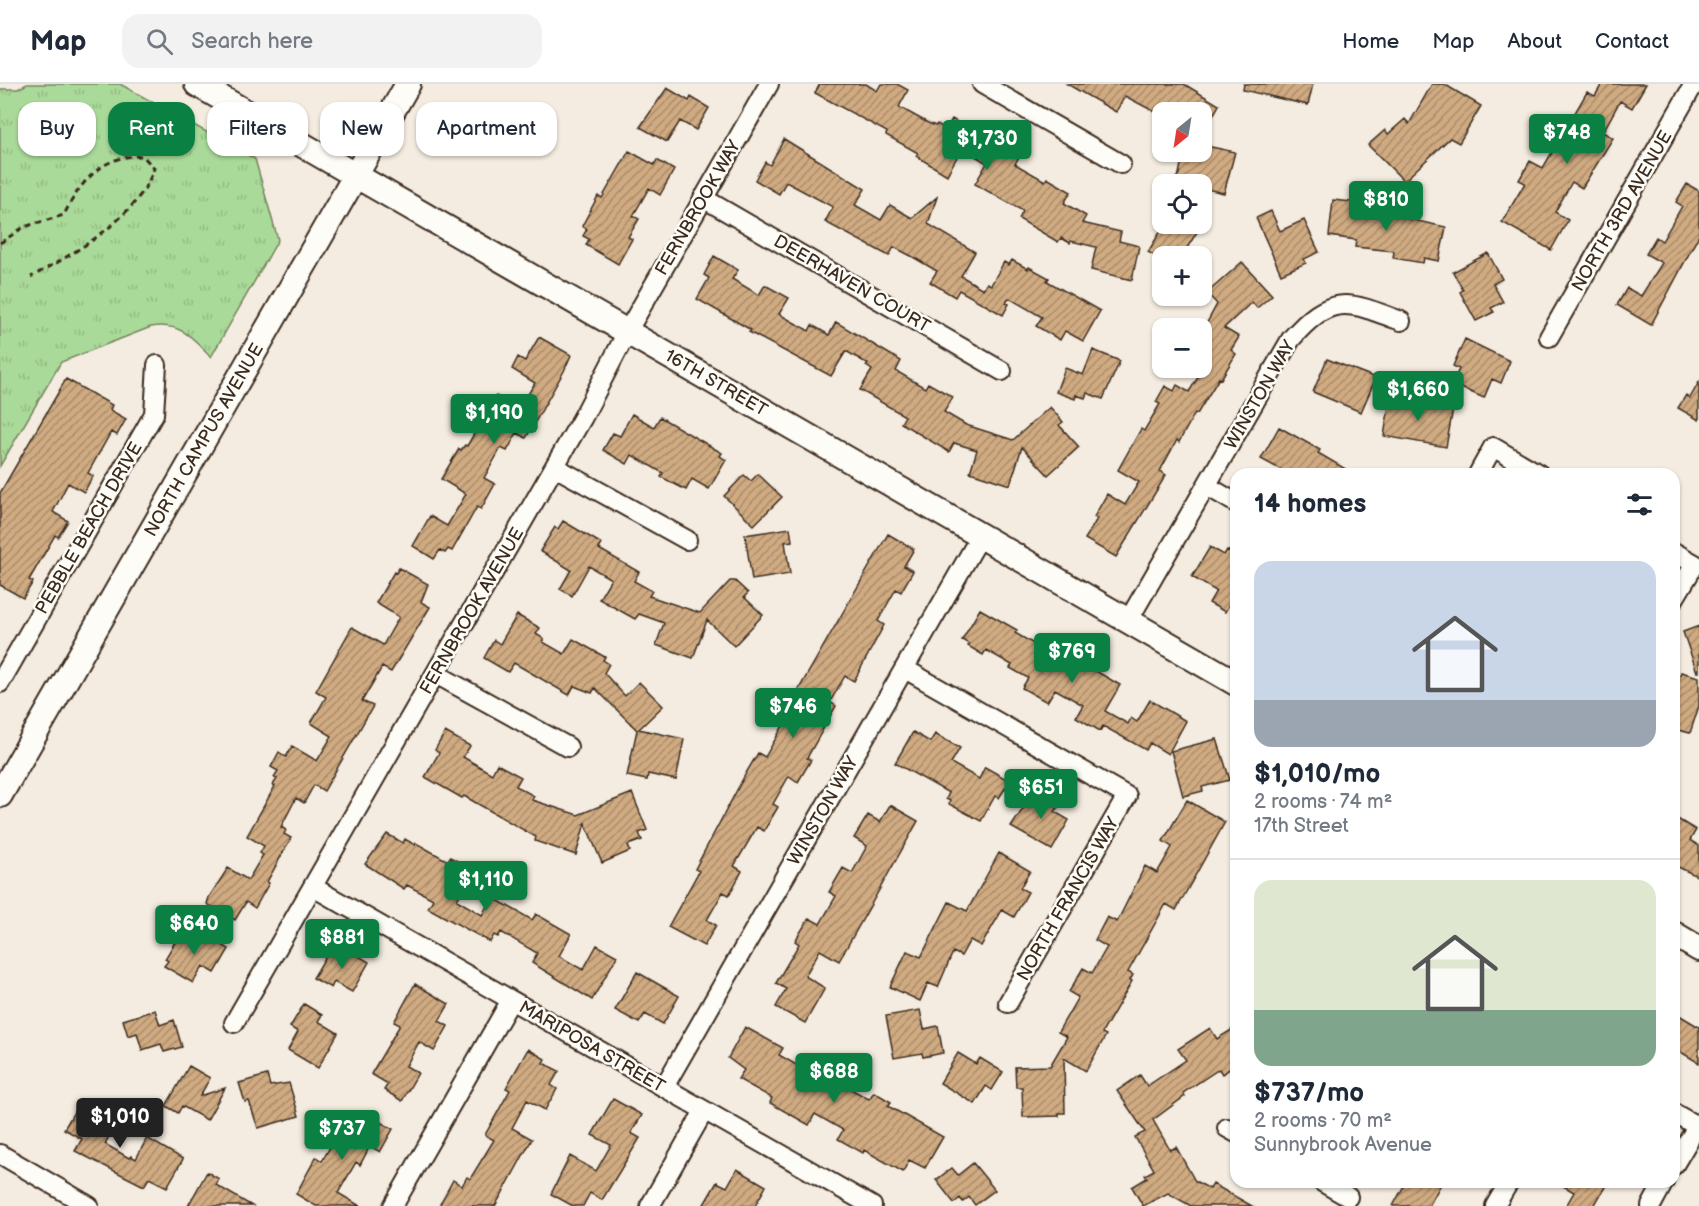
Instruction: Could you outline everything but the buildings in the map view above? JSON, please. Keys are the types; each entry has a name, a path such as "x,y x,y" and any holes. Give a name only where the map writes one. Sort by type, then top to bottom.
{"main road":[{"name":"16TH STREET","path":"197,84 1230,679"},
{"name":"NORTH CAMPUS AVENUE","path":"0,795 408,84"},
{"path":"1680,938 1699,949"}],"street":[{"name":"FERNBROOK WAY","path":"627,332 769,84"},
{"path":"982,84 1121,164"},
{"name":"NORTH 3RD AVENUE","path":"1549,337 1694,84"},
{"name":"DEERHAVEN COURT","path":"703,198 1002,371"},
{"name":"WINSTON WAY","path":"1128,621 1291,339 1309,319 1331,306 1358,305 1401,321"},
{"name":"FERNBROOK AVENUE","path":"313,887 555,466 627,332"},
{"name":"PEBBLE BEACH DRIVE","path":"0,683 154,414 158,365"},
{"path":"1481,468 1493,447 1529,468"},
{"path":"555,466 687,540"},
{"path":"1207,486 1230,499"},
{"name":"WINSTON WAY","path":"664,1087 981,535"},
{"path":"1680,555 1695,564 1680,589"},
{"name":"NORTH FRANCIS WAY","path":"905,669 1128,796 1008,1003"},
{"path":"436,674 568,747"},
{"path":"234,1023 313,887"},
{"name":"MARIPOSA STREET","path":"313,887 872,1206"},
{"path":"393,1206 511,1000"},
{"path":"650,1206 704,1111"},
{"path":"1680,1116 1698,1124 1680,1155"},
{"path":"0,1154 88,1206"},
{"path":"1334,1188 1349,1195"},
{"path":"1495,1206 1506,1188"},
{"path":"1651,1206 1661,1188"}],"path":[{"path":"0,243 24,227 64,214 84,180 110,163 128,155 143,156 154,168 149,185 133,204 79,250 32,277"}],"green space":[{"path":"27,84 120,84 152,102 108,102 108,156 195,156 195,126 207,132 207,156 250,156 255,159 278,240 211,357 185,333 178,329 161,326 151,327 61,362 0,466 0,89 18,89"}]}
